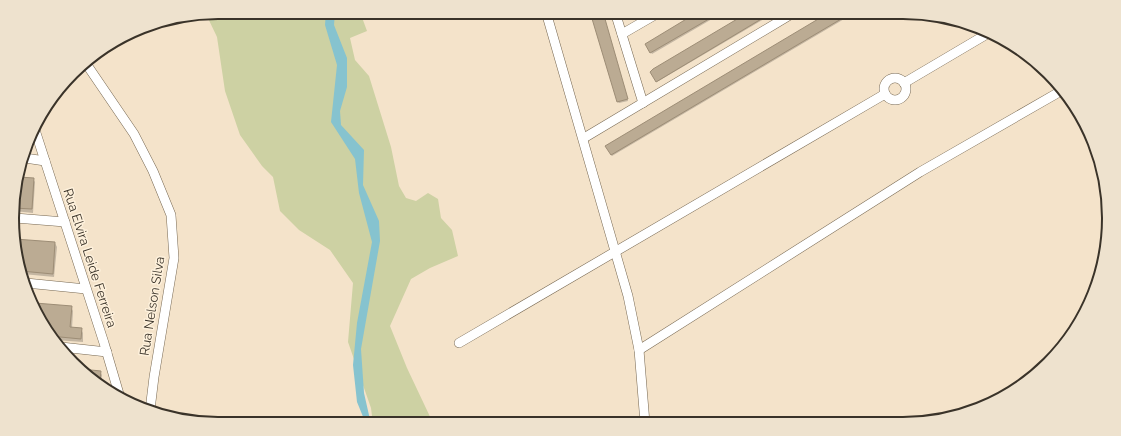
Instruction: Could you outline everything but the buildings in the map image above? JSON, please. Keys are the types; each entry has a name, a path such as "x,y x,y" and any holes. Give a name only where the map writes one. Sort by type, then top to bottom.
{"street":[{"path":"548,19 616,251 639,350 645,417"},
{"path":"617,19 643,102"},
{"path":"622,34 648,19"},
{"path":"584,138 783,19"},
{"path":"904,83 983,36"},
{"name":"Rua Nelson Silva","path":"88,67 134,134 153,171 171,215 174,258 151,405"},
{"path":"899,78 904,83 906,89 901,98 894,100 885,94 883,88 889,79 899,78"},
{"path":"639,350 920,172 1058,93"},
{"path":"459,343 885,94"},
{"name":"Rua Elvira Leide Ferreira","path":"37,136 118,390"},
{"path":"28,159 45,161"},
{"path":"19,218 65,222"},
{"path":"30,283 86,289"},
{"path":"67,348 107,352"}],"green space":[{"path":"208,19 363,19 367,31 350,38 355,60 369,76 391,147 399,186 406,198 416,201 428,193 438,199 441,218 452,230 458,256 430,268 411,279 390,326 407,368 430,417 372,417 371,408 348,342 353,283 330,250 299,230 280,211 273,177 262,166 240,135 225,91 217,37"}],"water":[{"path":"325,19 334,19 334,25 347,58 347,87 340,111 341,125 364,150 363,185 379,221 380,241 361,349 364,393 369,417 363,417 357,402 353,365 357,323 372,242 359,193 355,159 331,122 337,65 325,25"}]}
